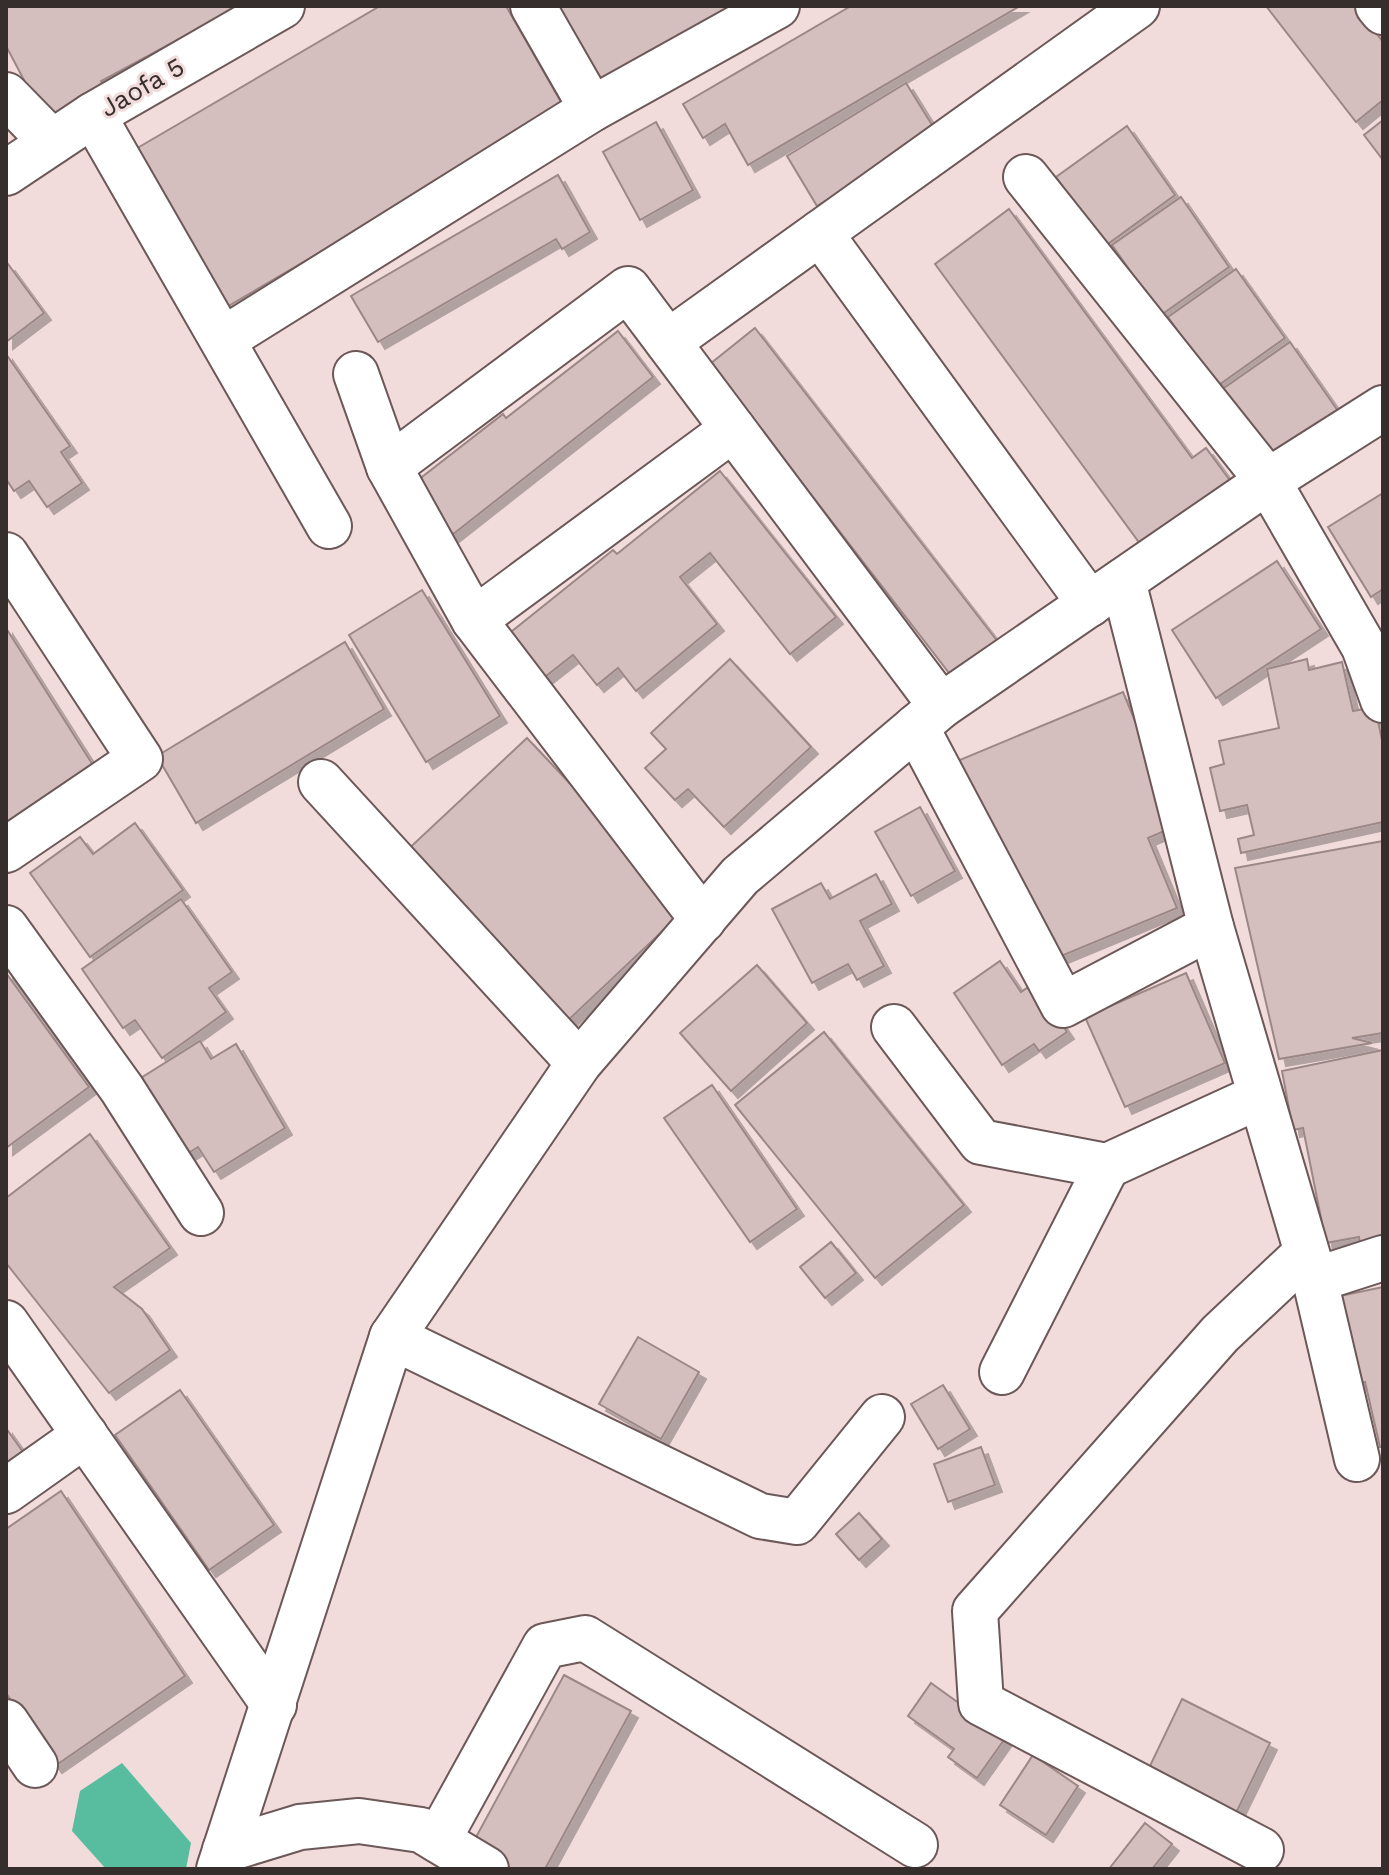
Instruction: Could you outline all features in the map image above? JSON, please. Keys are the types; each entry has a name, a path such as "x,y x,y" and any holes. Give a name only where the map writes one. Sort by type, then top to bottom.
{"street":[{"name":"Jaofa 5","path":"6,173 93,115 282,6"},
{"path":"533,6 592,109"},
{"path":"224,339 592,109 777,6"},
{"path":"668,342 1137,6"},
{"path":"1378,6 1383,12"},
{"path":"6,95 52,142"},
{"path":"93,115 329,526"},
{"path":"1026,177 1268,481 1364,647 1383,700"},
{"path":"820,233 1107,592 1211,927 1310,1266 1357,1459"},
{"path":"389,467 628,289 733,429 929,717 1063,1005 1211,927"},
{"path":"356,374 389,467 474,620 703,920"},
{"path":"222,1860 392,1337 579,1063 740,876 929,717 1268,481 1383,408"},
{"path":"474,620 733,429"},
{"path":"6,555 140,759 6,850"},
{"path":"321,782 579,1063"},
{"path":"6,928 122,1089 201,1213"},
{"path":"894,1027 981,1142 1107,1166 1260,1096"},
{"path":"1002,1372 1107,1166"},
{"path":"1261,1850 981,1703 975,1611 1220,1334 1310,1266 1383,1258"},
{"path":"6,1323 274,1705"},
{"path":"392,1337 760,1516 797,1522 882,1417"},
{"path":"6,1491 85,1435"},
{"path":"438,1840 545,1646 585,1638 915,1845"},
{"path":"6,1722 35,1765"},
{"path":"222,1860 300,1827 359,1821 421,1830 486,1869"}],"shaded area":[{"path":"122,1763 191,1843 186,1869 106,1869 72,1831 80,1791"}],"building":[{"path":"6,6 241,6 101,81 105,87 45,120 6,46"},
{"path":"380,6 506,6 565,109 225,308 134,150"},
{"path":"558,6 743,6 604,87"},
{"path":"851,6 1020,6 748,165 725,124 703,138 683,104"},
{"path":"1266,6 1355,6 1383,42 1383,100 1356,122"},
{"path":"906,83 937,133 817,206 787,156"},
{"path":"1383,120 1383,160 1364,135"},
{"path":"656,122 693,190 640,220 603,152"},
{"path":"1127,126 1175,195 1105,246 1056,177"},
{"path":"558,175 590,232 562,249 556,239 378,342 351,296"},
{"path":"1181,197 1229,267 1161,315 1112,245"},
{"path":"1009,209 1192,458 1206,448 1237,490 1149,556 935,264"},
{"path":"8,264 44,313 6,342 6,266"},
{"path":"1236,269 1285,338 1216,387 1168,317"},
{"path":"755,328 998,642 953,678 710,364"},
{"path":"618,331 653,377 452,535 413,484 503,414 506,418"},
{"path":"1290,342 1338,411 1269,459 1221,390"},
{"path":"6,354 70,446 61,452 82,483 47,507 29,481 14,491 6,479"},
{"path":"720,471 836,617 790,654 710,553 680,577 717,624 636,691 618,668 597,685 573,655 541,680 506,636 613,550 617,554"},
{"path":"1383,493 1383,589 1371,597 1328,527"},
{"path":"1277,561 1321,629 1216,698 1172,630"},
{"path":"422,590 500,716 426,762 349,635"},
{"path":"6,628 98,773 6,832"},
{"path":"345,642 384,709 196,823 157,756"},
{"path":"730,659 811,747 724,827 688,789 675,800 645,768 666,749 651,733"},
{"path":"1307,659 1309,670 1342,662 1353,711 1375,707 1383,745 1383,822 1241,853 1238,839 1254,835 1247,805 1220,811 1210,768 1224,764 1219,741 1279,728 1267,669"},
{"path":"1123,692 1178,825 1148,838 1177,908 1054,959 1015,865 1000,871 955,762"},
{"path":"527,738 687,908 562,1026 402,855"},
{"path":"920,807 955,871 911,896 875,832"},
{"path":"135,823 183,890 90,957 30,873 80,837 93,854"},
{"path":"1383,841 1383,1033 1352,1038 1372,1043 1279,1059 1235,868"},
{"path":"876,874 892,904 860,921 884,966 857,980 848,964 812,983 772,909 821,883 830,899"},
{"path":"181,899 232,972 209,988 226,1012 162,1058 135,1020 123,1028 82,969"},
{"path":"1000,961 1021,992 1034,983 1067,1032 1039,1051 1034,1044 1002,1065 954,993"},
{"path":"757,965 807,1023 731,1091 680,1033"},
{"path":"6,973 89,1087 6,1148"},
{"path":"1186,973 1225,1063 1125,1107 1085,1017"},
{"path":"824,1032 964,1205 875,1278 735,1105"},
{"path":"200,1041 211,1059 236,1044 285,1128 214,1172 198,1147 182,1157 136,1081"},
{"path":"1383,1050 1383,1241 1360,1245 1359,1237 1326,1243 1303,1128 1293,1130 1282,1071"},
{"path":"712,1085 797,1209 750,1242 664,1118"},
{"path":"90,1134 170,1248 114,1287 142,1309 170,1350 109,1393 6,1263 6,1198"},
{"path":"831,1242 856,1273 825,1298 800,1267"},
{"path":"1383,1287 1383,1447 1380,1447 1365,1382 1359,1383 1340,1296"},
{"path":"638,1337 699,1372 661,1439 599,1404"},
{"path":"943,1385 970,1429 938,1449 911,1404"},
{"path":"180,1390 274,1525 209,1570 115,1435"},
{"path":"6,1428 30,1462 6,1479"},
{"path":"981,1447 995,1485 948,1502 934,1464"},
{"path":"61,1491 185,1676 55,1766 6,1693 6,1529"},
{"path":"859,1513 882,1539 859,1560 836,1534"},
{"path":"564,1675 631,1711 545,1869 505,1869 469,1850"},
{"path":"931,1683 1006,1737 977,1778 948,1757 954,1749 908,1716"},
{"path":"1182,1699 1270,1743 1236,1813 1148,1770"},
{"path":"1033,1755 1078,1786 1046,1835 1000,1805"},
{"path":"1145,1823 1172,1844 1152,1869 1109,1869"}]}
